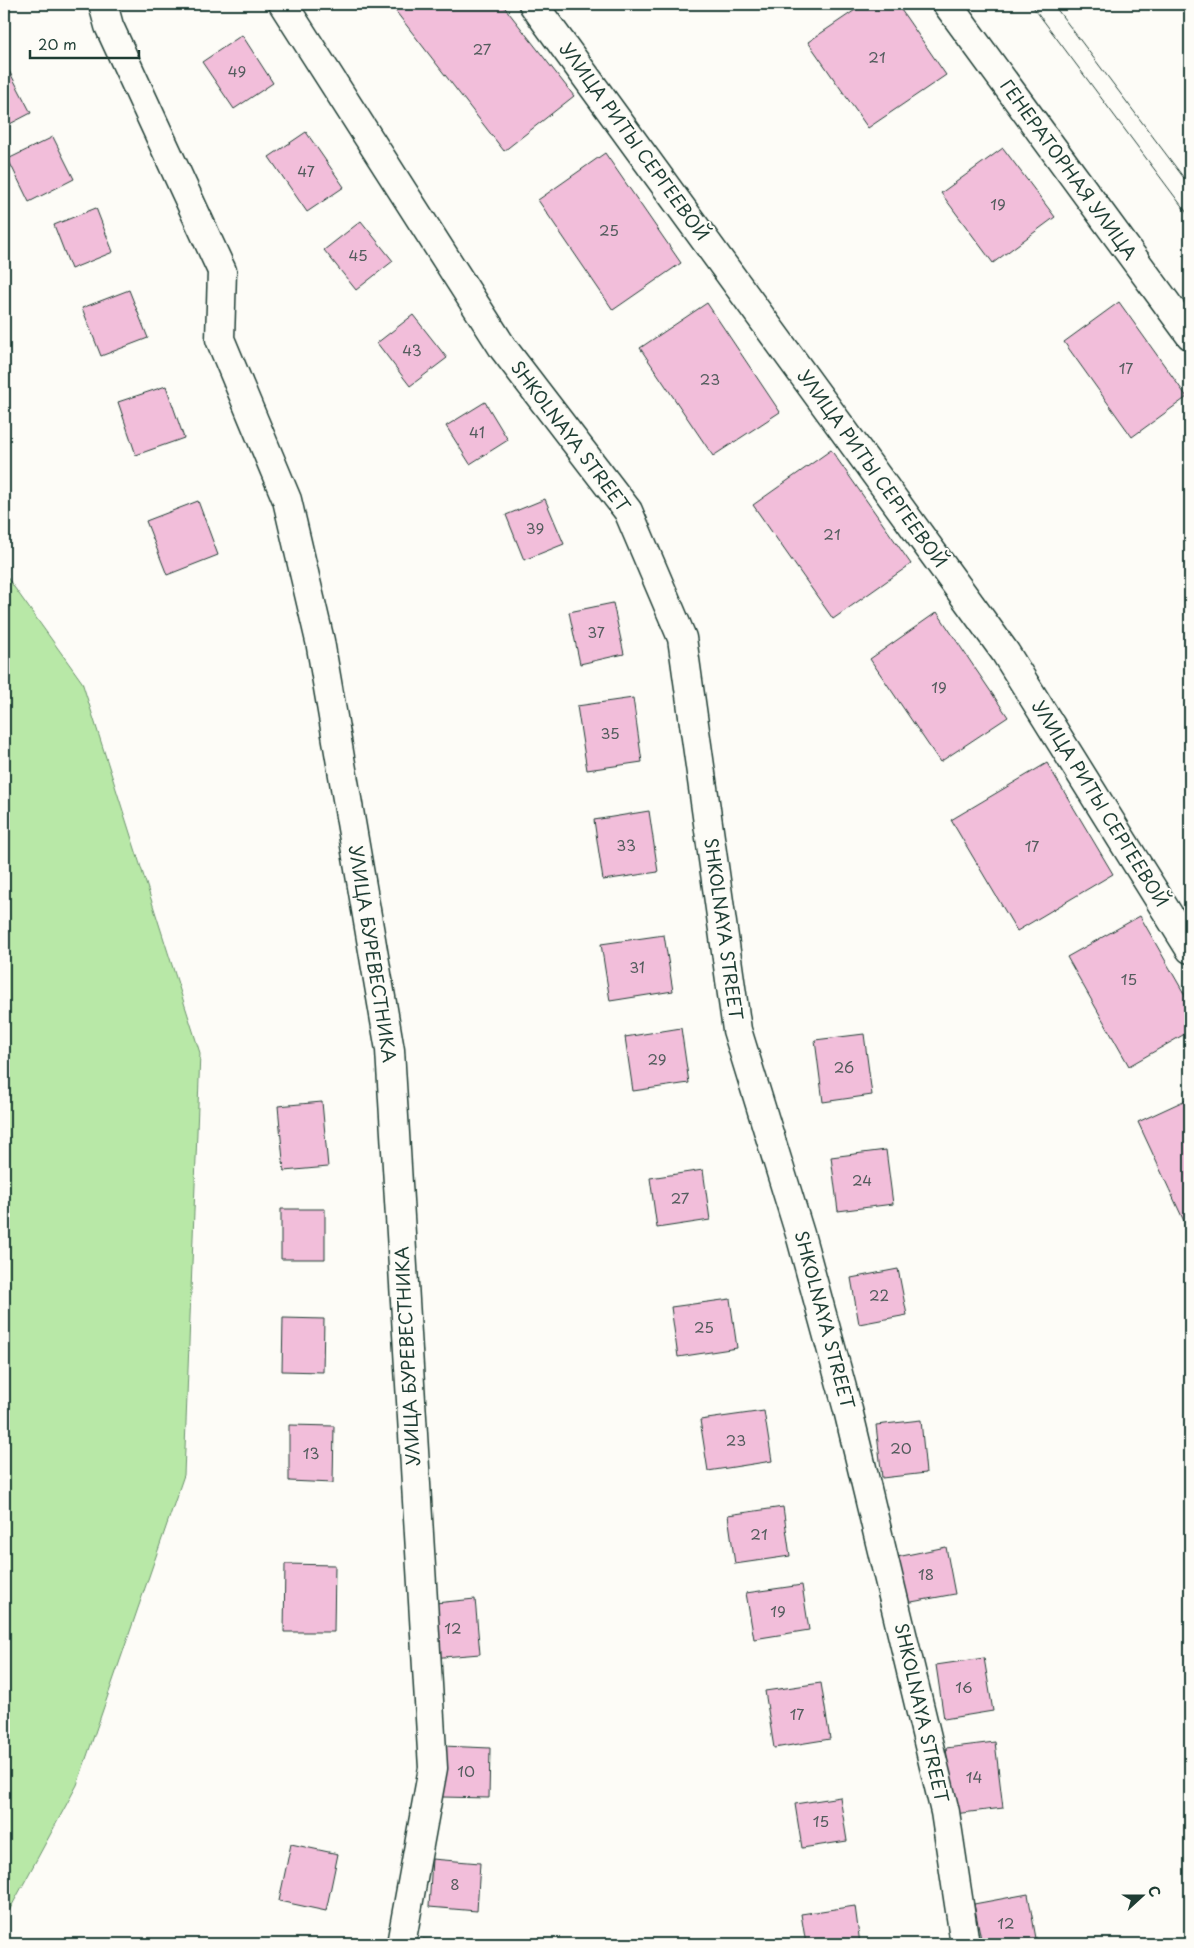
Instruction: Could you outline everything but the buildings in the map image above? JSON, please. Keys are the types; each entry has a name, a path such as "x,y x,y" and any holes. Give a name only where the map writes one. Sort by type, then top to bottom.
{"street":[{"name":"УЛИЦА БУРЕВЕСТНИКА","path":"103,4 109,26 222,271 220,339 287,500 320,641 390,1050 433,1768 401,1944"},
{"name":"SHKOLNAYA STREET","path":"283,4 503,348 628,511 682,638 737,1030 800,1234 848,1410 945,1812 965,1944"},
{"name":"УЛИЦА РИТЫ СЕРГЕЕВОЙ","path":"533,4 1005,652 1190,949"},
{"name":"ГЕНЕРАТОРНАЯ УЛИЦА","path":"947,4 1190,335"}],"green space":[{"path":"4,573 82,682 200,1053 184,1475 77,1785 4,1920"}],"tram line":[{"path":"1031,4 1190,217"},
{"path":"1053,4 1190,186"}]}
